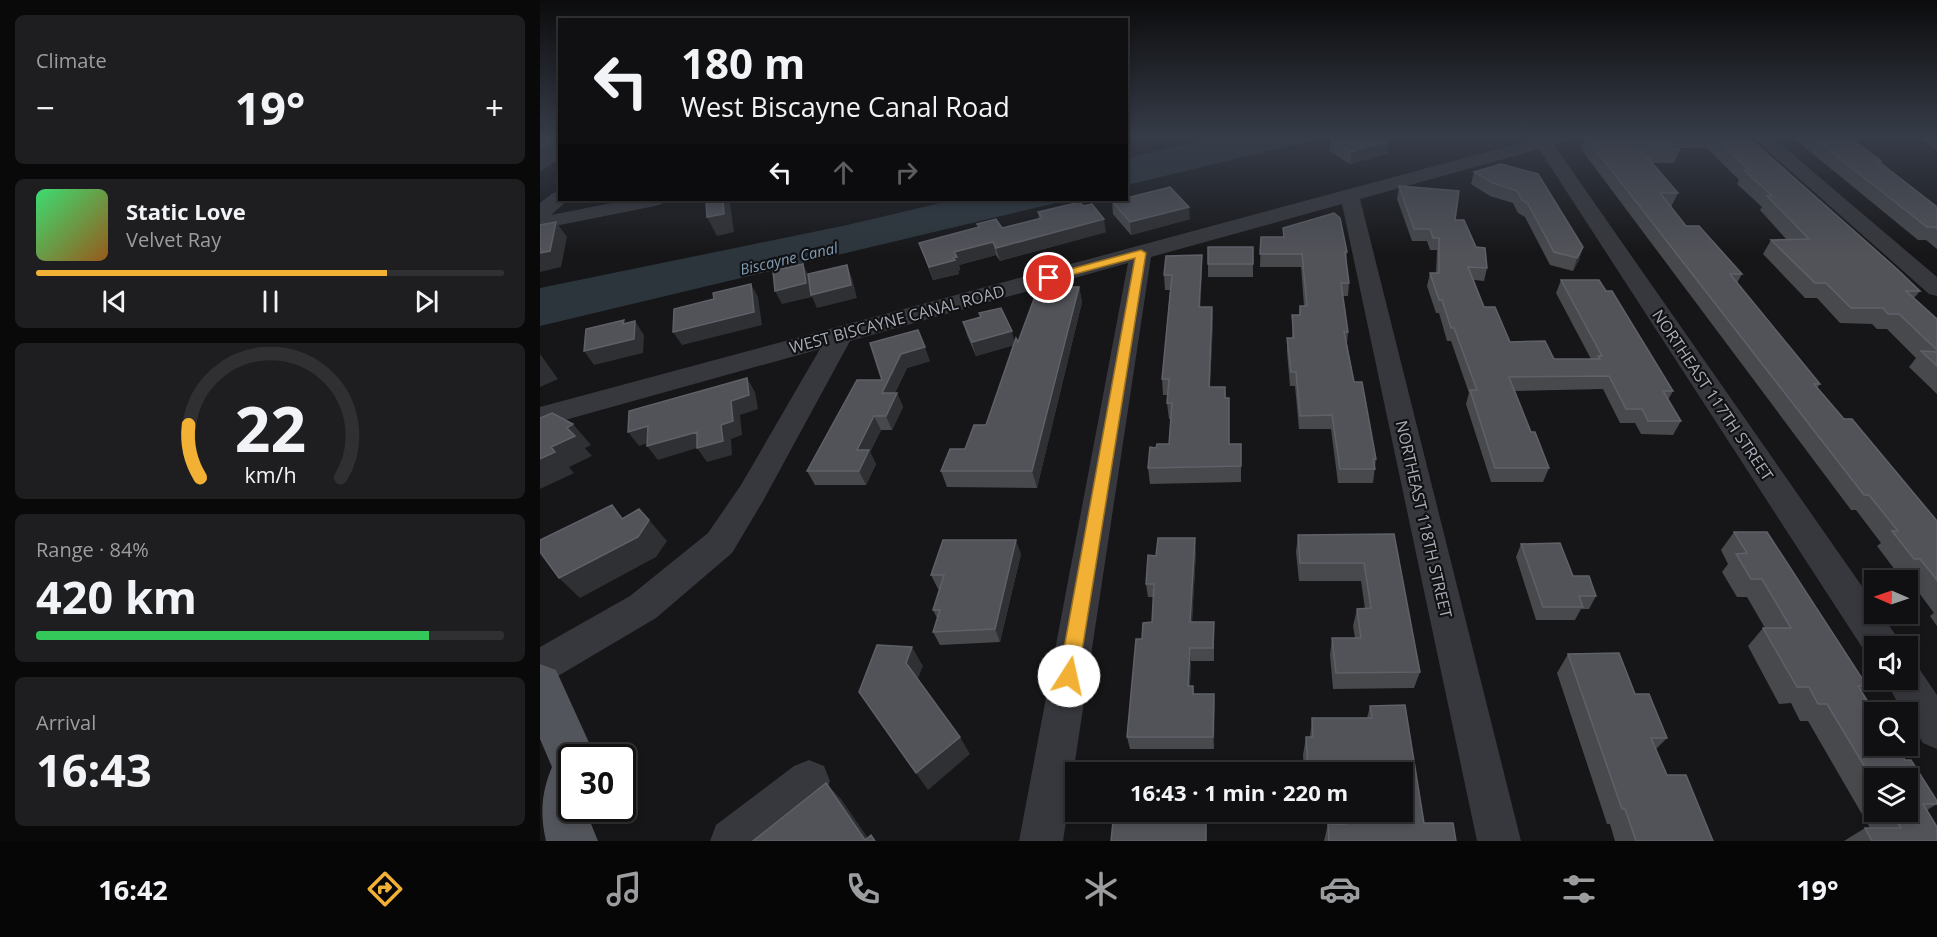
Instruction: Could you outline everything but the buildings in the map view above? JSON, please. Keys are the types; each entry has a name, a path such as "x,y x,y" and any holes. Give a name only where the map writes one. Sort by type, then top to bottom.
{"main road":[{"path":"540,685 566,744"}],"street":[{"name":"WEST BISCAYNE CANAL ROAD","path":"540,417 1426,175"},
{"name":"NORTHEAST 117TH STREET","path":"1579,175 1876,636"},
{"path":"1805,175 1937,290"},
{"name":"NORTHEAST 118TH STREET","path":"1350,196 1498,841"},
{"path":"1041,841 1141,253"},
{"path":"540,667 643,607 720,543 752,493 841,334"},
{"path":"1911,690 1937,729"},
{"path":"732,841 809,781"}],"water":[{"path":"1128,175 1167,175 1128,185"},
{"name":"Biscayne Canal","path":"949,201 1064,201 540,326 540,288 847,225"}],"route":[{"path":"1049,278 1141,253 1069,676"}]}
